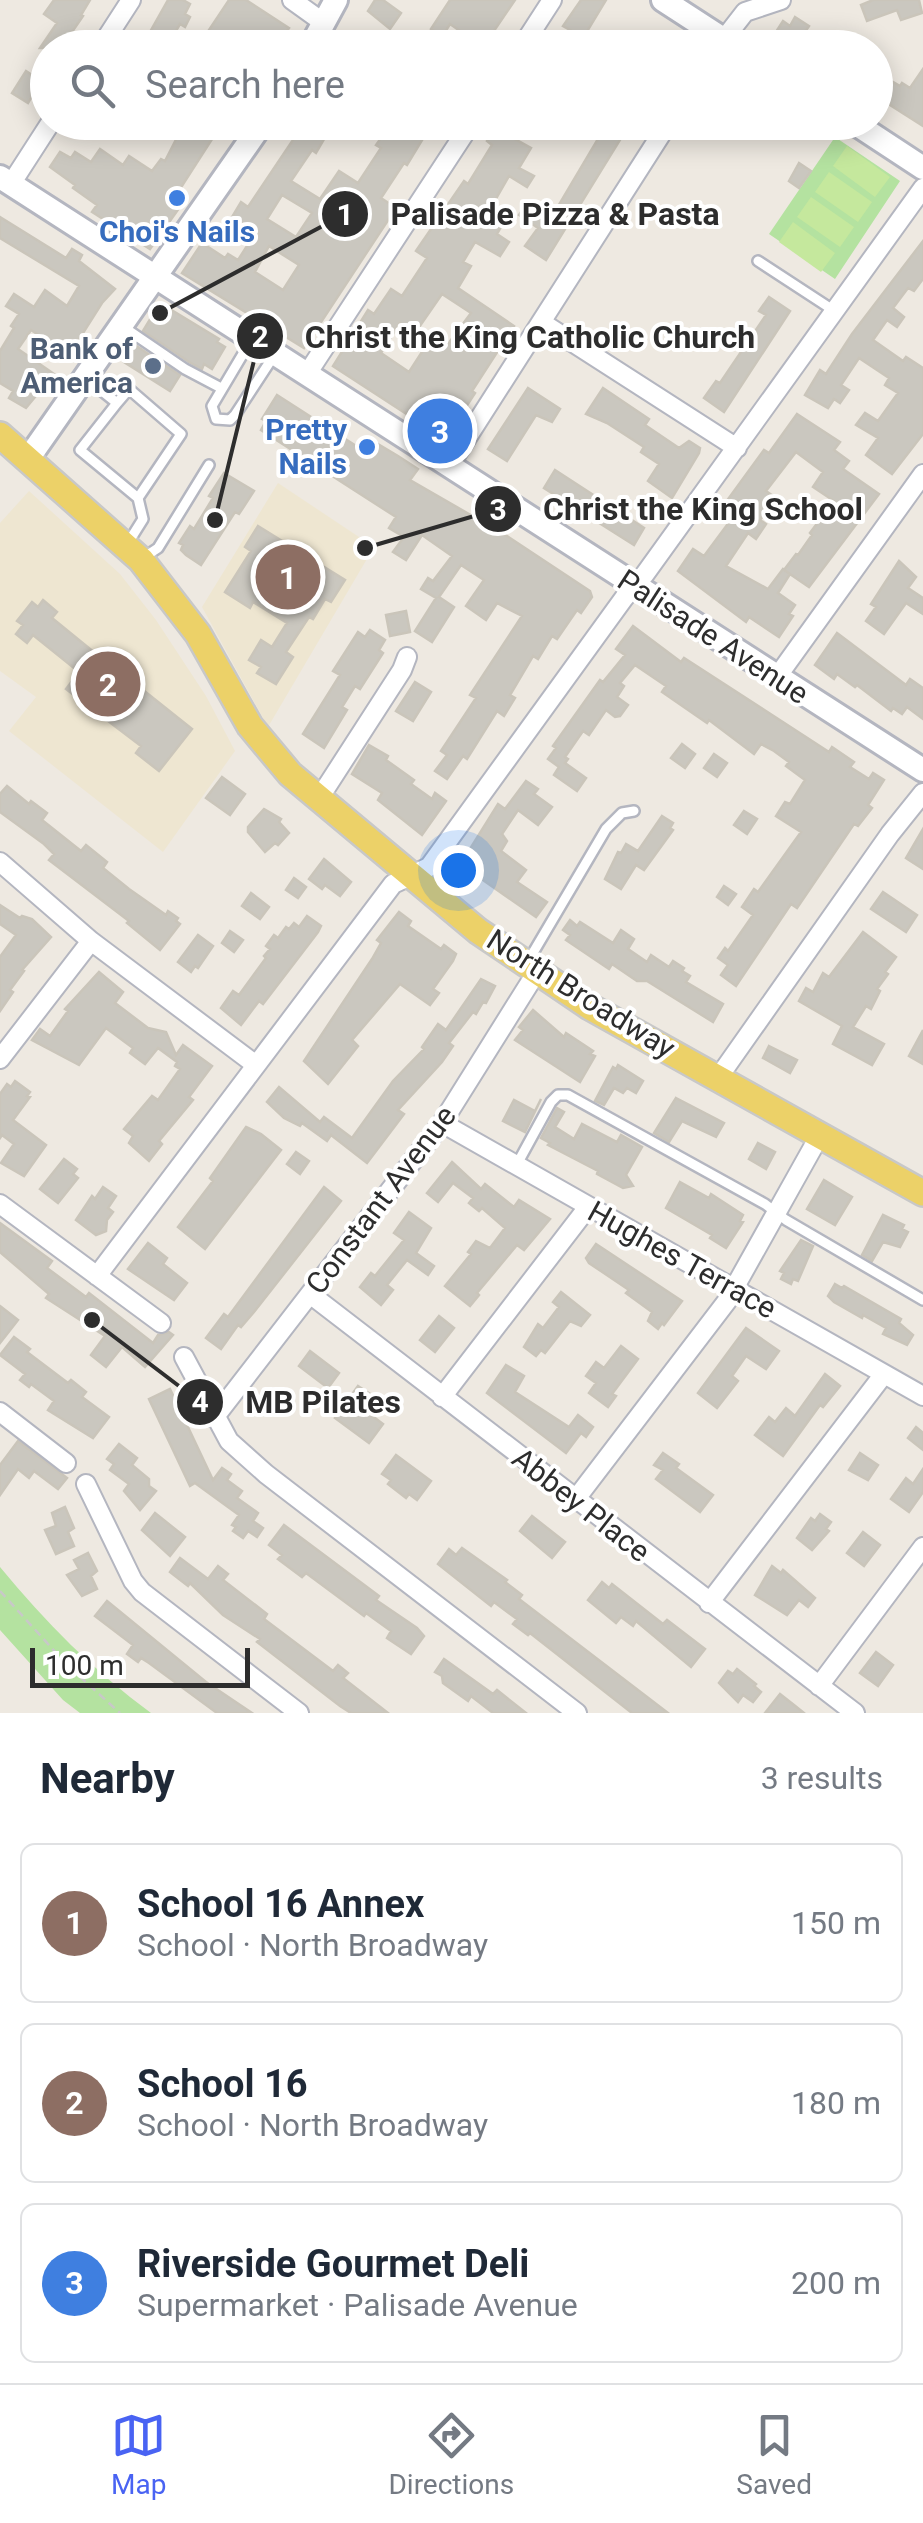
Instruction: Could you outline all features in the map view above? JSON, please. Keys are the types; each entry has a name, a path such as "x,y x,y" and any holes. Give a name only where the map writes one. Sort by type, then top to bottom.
{"main road":[{"name":"North Broadway","path":"10,448 134,553 198,634 250,726 290,774 411,876 530,969 590,1007 923,1193"}],"street":[{"path":"112,30 131,0"},
{"path":"292,0 324,23"},
{"path":"320,30 336,0"},
{"path":"533,30 552,0"},
{"path":"663,0 706,30"},
{"path":"734,30 745,12 781,0"},
{"path":"6,180 37,140"},
{"path":"10,448 84,377 250,140"},
{"path":"307,374 460,140"},
{"path":"449,466 657,140"},
{"path":"880,140 923,168"},
{"name":"Palisade Avenue","path":"6,180 923,770"},
{"path":"96,1276 393,884 429,867 923,188"},
{"path":"541,322 737,448"},
{"path":"777,677 923,474"},
{"path":"318,800 407,658"},
{"path":"718,1078 923,792"},
{"path":"0,862 92,940 256,1065"},
{"path":"0,1058 92,940"},
{"name":"Constant Avenue","path":"214,1418 442,1124 530,969"},
{"name":"Hughes Terrace","path":"442,1124 923,1396"},
{"path":"574,1500 734,1289 821,1134"},
{"path":"0,1204 162,1324"},
{"path":"442,1398 588,1207"},
{"name":"Abbey Place","path":"310,1294 855,1713"},
{"path":"184,1356 229,1442 577,1713"},
{"path":"708,1603 884,1374"},
{"path":"0,1412 66,1463"},
{"path":"86,1484 142,1592 298,1713"},
{"path":"819,1686 923,1547"}],"lane":[{"path":"758,261 836,312"},
{"path":"122,325 185,369 221,388"},
{"path":"251,340 221,388 212,415 223,421 235,414 275,354"},
{"path":"84,377 118,402"},
{"path":"138,498 182,434 129,389 80,450 138,498 143,519 134,553 158,548 210,465"},
{"path":"530,969 606,829 622,813 634,811"},
{"path":"516,1166 551,1102 558,1095 568,1095 923,1300"}],"path":[{"path":"0,1591 68,1666 120,1713"}],"shaded area":[{"path":"278,483 374,547 268,727 202,607"},
{"path":"29,491 120,574 206,696 235,751 163,852 9,731 36,697 0,671 0,523"}],"green space":[{"path":"833,140 839,140 900,181 835,279 769,234"},
{"path":"847,146 890,177 875,197 833,166"},
{"path":"829,172 872,202 858,222 815,192"},
{"path":"811,197 854,227 840,247 797,217"},
{"path":"793,222 835,253 821,272 779,242"},
{"path":"0,1567 71,1645 151,1713 80,1713 63,1700 0,1630"}],"building":[{"path":"54,0 90,0 73,30 52,30 57,23 44,14"},
{"path":"168,0 190,4 185,27 180,24 176,30 151,30"},
{"path":"229,0 246,0 289,28 288,30 209,30"},
{"path":"375,0 383,0 401,13 390,29 368,11"},
{"path":"450,0 515,0 495,30 459,30 450,24 446,30 431,29"},
{"path":"581,0 606,0 588,30 563,26"},
{"path":"873,0 919,0 922,13 901,20 897,10 867,21 861,5"},
{"path":"795,17 809,26 806,30 777,30 783,21 790,26"},
{"path":"923,69 923,126 893,107 893,82 910,88"},
{"path":"26,71 30,74 28,103 12,93"},
{"path":"176,140 211,140 178,192 187,197 150,249 92,212 97,205 50,167 60,152 71,158 75,152 91,162 100,149 123,165 129,156 152,171 161,159 165,161"},
{"path":"293,140 324,140 291,181 320,199 339,171 358,183 381,148 376,145 380,140 422,140 381,198 396,208 304,348 182,273 202,243 225,258 228,254 238,260 256,232 232,217 241,202 248,207","holes":["282,195 312,213 296,237 267,219","269,246 299,265 283,290 255,272"]},
{"path":"488,140 517,140 531,148 519,168 534,176 527,187 509,176 493,204 509,213 497,234 509,242 500,256 475,242 463,262 471,266 458,288 514,326 445,439 333,366 368,310 374,314 391,289 402,296 427,258 416,251 464,181 468,184 492,145","holes":["442,294 471,313 448,344 433,335 409,372 381,353 400,323 415,333"]},
{"path":"597,140 620,140 546,260 525,246 538,228 519,215 527,203 550,220"},
{"path":"799,163 811,171 799,188 789,181"},
{"path":"0,217 66,258 72,249 82,255 79,261 115,289 76,344 82,348 75,359 31,330 18,349 54,374 26,408 9,398 13,391 0,383 0,351 19,314 6,306 14,294 34,307 45,290 67,306 79,286 0,238"},
{"path":"923,241 923,279 914,291 908,288 893,308 904,317 897,327 887,320 873,340 903,361 906,357 923,368 923,434 892,474 866,455 878,438 856,425 865,413 878,421 898,393 885,385 889,378 859,358 841,385 849,390 840,403 834,399 828,408 805,395 820,370 826,374"},
{"path":"769,297 790,311 724,412 704,398 716,381 720,383 766,315 759,311"},
{"path":"160,303 219,339 217,342 225,347 212,369 189,362 143,331"},
{"name":"Bank of America","path":"135,345 180,375 170,391 124,362"},
{"path":"528,388 560,409 552,422 536,415 507,461 488,449"},
{"path":"603,388 649,419 645,425 679,448 689,441 700,448 672,498 648,481 659,464 641,452 644,447 586,414"},
{"path":"277,395 364,451 371,440 398,456 418,469 410,480 507,536 590,591 592,597 581,613 577,610 557,639 552,636 538,659 533,656 510,695 515,698 504,716 497,711 467,759 463,756 447,779 435,771 447,755 441,751 476,698 470,695 522,616 497,603 486,620 466,606 484,580 461,565 439,597 454,607 432,642 415,631 436,598 421,589 428,578 433,581 452,556 422,535 406,560 393,552 404,537 389,528 396,517 261,430 266,421 262,419"},
{"path":"797,414 840,442 834,450 849,461 843,469 879,494 809,587 790,574 778,593 795,605 789,614 793,616 779,637 749,617 746,622 678,571 693,549 704,556 730,521 718,513 764,450 769,453","holes":["796,452 823,472 813,487 834,501 768,589 726,566 748,533 756,539 766,524 760,520 776,498 766,491"]},
{"path":"555,470 644,528 634,545 544,488"},
{"path":"224,473 254,491 239,514 235,512 201,565 181,550 183,545 179,543 190,526 194,529"},
{"path":"258,526 345,580 331,602 325,599 313,619 309,617 286,652 293,657 276,684 257,673 261,667 249,660 261,640 272,647 287,623 253,602 250,608 225,592 251,551 245,547"},
{"path":"899,561 916,577 908,588 923,598 923,614 906,603 884,634 866,621 876,607 871,604"},
{"path":"43,600 57,612 52,618 106,662 109,657 130,674 128,678 192,729 159,771 136,753 141,746 66,689 79,672 33,635 27,643 16,634 23,625 17,621 32,602 38,607"},
{"path":"406,611 410,632 390,636 386,615"},
{"path":"633,626 681,662 684,658 829,752 832,747 854,762 850,767 869,779 873,773 884,780 868,805 872,808 858,826 854,824 797,908 791,904 736,986 721,975 728,965 718,958 725,948 728,951 753,915 742,907 754,889 758,892 801,832 776,816 785,802 790,804 805,780 774,751 761,744 754,754 709,720 707,723 662,692 666,686 635,665 620,683 624,686 617,697 628,705 620,716 606,710 589,735 583,731 565,757 565,763 586,778 577,791 554,775 559,767 548,759 556,748 553,746 600,680 603,682 625,655 616,649"},
{"path":"370,630 385,640 379,650 383,653 360,689 355,686 342,707 347,710 324,748 303,734 340,675 333,671 358,632 365,637"},
{"path":"837,633 906,685 910,679 923,688 923,719 907,707 902,714 893,708 891,711 857,685 837,674 834,679 815,665"},
{"path":"415,682 431,692 413,721 396,711"},
{"path":"682,744 695,754 685,768 671,758"},
{"path":"369,745 414,780 411,784 432,799 435,793 446,801 422,835 378,800 382,793 352,774"},
{"path":"714,754 727,763 717,777 704,768"},
{"path":"222,777 245,794 230,815 206,798"},
{"path":"526,781 538,789 534,794 552,807 538,825 518,810 502,834 507,841 501,851 526,870 517,882 547,902 536,917 480,878 478,881 458,868 498,804 505,809"},
{"path":"7,786 47,813 42,820 81,851 86,845 107,862 103,868 129,889 166,915 168,911 178,918 180,924 160,950 129,921 49,860 54,854 44,844 0,812 0,794"},
{"path":"264,809 281,819 279,822 289,833 265,852 248,832"},
{"path":"744,811 757,819 747,834 734,825"},
{"path":"662,816 673,823 673,830 644,870 636,865 621,889 605,879 618,852 626,844 638,851"},
{"path":"923,829 923,869 906,858"},
{"path":"324,859 351,882 340,896 309,879"},
{"path":"294,878 306,887 298,898 286,890"},
{"path":"724,886 736,894 728,905 717,897"},
{"path":"883,892 917,915 906,932 871,909"},
{"path":"251,893 269,907 260,919 242,906"},
{"path":"0,905 20,918 32,919 51,937 22,970 0,1011 0,957 16,935 0,924"},
{"path":"399,912 411,921 408,926 441,949 444,945 456,954 433,989 439,993 430,1005 400,984 352,1040 358,1046 328,1084 304,1061 372,959 381,943 377,940"},
{"path":"307,916 321,926 318,932 263,1004 259,1001 241,1025 221,1008 233,991 239,995 266,958 270,949 266,946 274,935 278,938 294,923 299,927"},
{"path":"570,920 613,943 621,930 634,939 628,949 647,962 651,955 669,967 673,961 684,968 682,971 690,976 686,982 723,1004 713,1022 647,981 637,981 612,964 609,969 566,940 570,935 563,930"},
{"path":"230,931 243,940 234,952 222,943"},
{"path":"863,932 896,957 885,972 888,974 877,989 880,991 871,1009 866,1006 853,1027 884,1044 872,1065 833,1044 842,1026 799,1001 806,988 813,992 823,973 829,977"},
{"path":"198,935 213,946 191,972 178,962"},
{"path":"99,972 123,992 115,1003 148,1028 166,1032 176,1055 183,1045 212,1066 149,1161 129,1143 133,1136 124,1129 152,1096 158,1100 180,1069 175,1066 177,1062 158,1048 145,1064 130,1053 133,1048 106,1028 79,1065 32,1040 40,1029 50,1036 68,1011 65,1009"},
{"path":"481,979 495,986 486,1003 476,1014 473,1012 449,1043 453,1046 442,1062 398,1110 404,1114 367,1163 331,1135 327,1141 302,1123 300,1126 284,1118 267,1102 279,1087 320,1122 324,1117 352,1138 393,1081 424,1049 438,1024 446,1030"},
{"path":"533,1010 564,1037 566,1033 593,1051 590,1054 595,1056 580,1082 515,1040 523,1030 519,1027"},
{"path":"923,1030 923,1064 909,1056"},
{"path":"769,1046 797,1060 790,1073 763,1058"},
{"path":"618,1065 643,1081 636,1093 614,1088 604,1105 595,1101 613,1067"},
{"path":"15,1081 30,1092 30,1097 13,1120 46,1145 24,1176 1,1163 14,1144 2,1135 0,1138 0,1094"},
{"path":"676,1098 724,1123 716,1137 682,1121 669,1142 654,1133"},
{"path":"541,1099 525,1132 503,1121 514,1100 535,1111"},
{"path":"557,1108 564,1112 555,1127 574,1139 582,1124 617,1142 621,1135 642,1147 626,1175 633,1186 623,1188 541,1138"},
{"path":"246,1127 281,1150 205,1249 178,1227 213,1181 210,1178"},
{"path":"758,1143 775,1152 766,1169 749,1159"},
{"path":"296,1152 309,1161 300,1174 287,1164"},
{"path":"64,1159 77,1169 73,1174 78,1178 58,1203 40,1189"},
{"path":"452,1162 481,1189 485,1184 514,1207 519,1200 550,1219 524,1250 517,1245 470,1306 445,1286 471,1254 468,1252 476,1241 490,1248 505,1228 482,1208 479,1211 469,1203 473,1198 453,1183 438,1202 427,1193"},
{"path":"824,1180 852,1197 835,1225 807,1209"},
{"path":"680,1182 709,1198 711,1194 743,1215 743,1222 726,1248 710,1238 712,1235 666,1208"},
{"path":"103,1187 116,1196 108,1208 113,1212 106,1231 96,1235 76,1220"},
{"path":"324,1187 341,1201 221,1349 206,1338 224,1314 228,1317"},
{"path":"409,1212 431,1228 416,1253 434,1266 428,1275 407,1260 387,1285 393,1290 381,1305 360,1287 371,1273 375,1276 404,1240 394,1233"},
{"path":"883,1215 904,1225 902,1229 908,1232 900,1247 883,1242 872,1261 862,1255"},
{"path":"0,1223 52,1261 47,1268 86,1297 89,1293 153,1343 158,1335 173,1335 145,1367 122,1347 106,1367 91,1355 105,1336 46,1298 49,1294 0,1252"},
{"path":"801,1240 813,1246 798,1281 793,1279 791,1284 781,1279 784,1273 780,1271"},
{"path":"148,1243 167,1258 163,1264 187,1283 174,1300 128,1269"},
{"path":"596,1244 682,1301 664,1325 658,1329 648,1321 652,1312 626,1293 629,1290 589,1263 586,1258"},
{"path":"835,1284 901,1319 899,1323 913,1335 907,1345 883,1334 886,1328 834,1302 828,1296"},
{"path":"561,1292 590,1315 581,1326 570,1321 545,1353 541,1350 536,1356 524,1347 538,1324 543,1328 559,1307 553,1302"},
{"path":"0,1306 18,1320 0,1343"},
{"path":"439,1316 454,1328 435,1352 420,1340"},
{"path":"746,1328 779,1351 766,1369 746,1356 732,1376 738,1381 717,1408 698,1393"},
{"path":"14,1337 30,1349 27,1352 86,1392 82,1397 109,1417 93,1438 48,1410 54,1401 20,1380 25,1374 0,1355"},
{"path":"621,1346 638,1359 612,1394 616,1396 608,1407 589,1393 596,1383 586,1376 596,1362 604,1368"},
{"path":"310,1351 339,1373 328,1388 299,1366"},
{"path":"506,1365 524,1376 515,1392 569,1427 578,1415 593,1427 586,1437 581,1433 566,1453 487,1393"},
{"path":"825,1374 840,1386 823,1407 820,1405 783,1456 755,1435 769,1417 775,1422 786,1408 795,1416"},
{"path":"358,1386 372,1395 366,1404 375,1410 371,1415 383,1424 369,1443 335,1418"},
{"path":"170,1389 213,1480 222,1468 231,1474 227,1480 242,1491 237,1498 258,1513 253,1521 263,1528 257,1537 248,1531 243,1538 233,1531 236,1527 232,1525 239,1515 195,1483 190,1486 149,1399"},
{"path":"916,1427 923,1433 923,1450 908,1438"},
{"path":"18,1441 67,1478 58,1489 34,1471 29,1478 18,1469 0,1495 0,1465"},
{"path":"119,1444 137,1458 132,1465 156,1491 140,1510 124,1491 129,1484 110,1470 114,1464 107,1459"},
{"path":"663,1453 679,1464 676,1468 713,1495 700,1512 656,1479 663,1470 654,1465"},
{"path":"860,1453 878,1465 868,1480 849,1470"},
{"path":"396,1455 431,1481 417,1500 409,1494 406,1498 382,1474"},
{"path":"923,1469 923,1492 909,1512 891,1499 906,1478 913,1484"},
{"path":"65,1507 74,1528 68,1532 74,1546 56,1554 45,1530 56,1526 52,1513"},
{"path":"155,1513 185,1537 170,1556 142,1530"},
{"path":"820,1514 831,1522 826,1529 829,1531 812,1550 797,1538 811,1518 815,1521"},
{"path":"532,1516 565,1542 552,1558 520,1531"},
{"path":"284,1525 417,1628 424,1636 411,1654 387,1638 391,1631 366,1613 364,1616 306,1573 302,1577 278,1559 282,1555 269,1545"},
{"path":"863,1532 880,1545 864,1566 847,1553"},
{"path":"462,1548 507,1580 522,1595 519,1599 668,1713 632,1713 513,1624 517,1619 494,1602 491,1606 438,1564 449,1549 456,1555"},
{"path":"88,1553 97,1571 91,1576 97,1589 82,1596 67,1575 79,1569 74,1560"},
{"path":"180,1558 208,1579 218,1566 228,1574 223,1580 267,1614 264,1619 333,1671 338,1665 348,1673 343,1678 388,1713 351,1713 340,1706 257,1642 260,1639 223,1615 190,1583 188,1586 170,1572"},
{"path":"772,1566 781,1573 783,1570 815,1598 808,1607 799,1600 787,1615 755,1595"},
{"path":"602,1582 609,1588 612,1584 663,1624 667,1620 705,1649 691,1667 636,1621 633,1626 621,1617 616,1623 588,1600"},
{"path":"107,1601 206,1682 252,1713 217,1713 149,1663 141,1658 138,1662 127,1654 133,1645 95,1616"},
{"path":"876,1652 893,1665 878,1686 860,1673"},
{"path":"444,1659 493,1694 497,1690 526,1713 493,1713 471,1696 468,1701 435,1672"},
{"path":"737,1669 761,1692 753,1702 743,1695 738,1702 719,1683 728,1671 733,1674"},
{"path":"780,1694 794,1705 804,1713 765,1713"}],"place":[{"name":"Choi's Nails","path":"177,198"},
{"name":"Palisade Pizza & Pasta","path":"160,313"},
{"name":"Bank of America","path":"153,366"},
{"name":"Riverside Gourmet Deli","path":"440,431"},
{"name":"Pretty Nails","path":"367,447"},
{"name":"Christ the King Catholic Church","path":"215,520"},
{"name":"Christ the King School","path":"365,548"},
{"name":"School 16 Annex","path":"288,577"},
{"name":"School 16","path":"108,684"},
{"name":"MB Pilates","path":"92,1320"}]}
